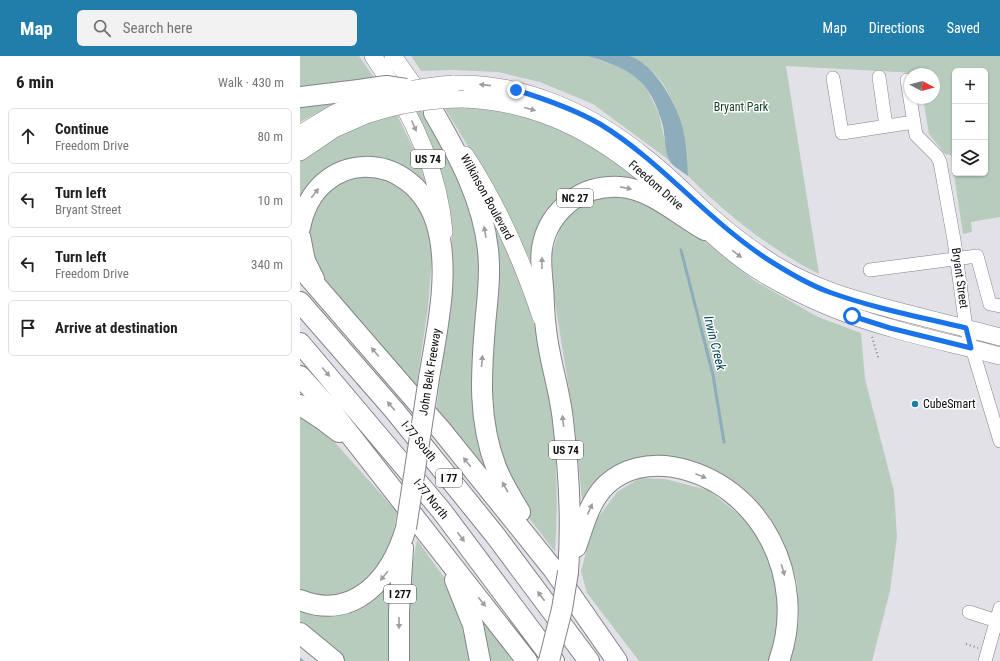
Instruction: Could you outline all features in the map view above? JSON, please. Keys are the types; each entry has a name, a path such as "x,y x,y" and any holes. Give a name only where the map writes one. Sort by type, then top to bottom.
{"highway":[{"path":"300,97 361,102 386,86 406,89"},
{"path":"434,113 465,170 485,229 489,278 481,395 488,445 501,478 560,570 575,598 617,661"},
{"name":"John Belk Freeway","path":"300,228 308,203 316,190 327,180 355,167 369,166 383,168 409,182 420,192 436,222 442,274 438,327 406,528 399,612 399,661"},
{"name":"NC 27","path":"546,330 541,262 542,247 546,233 557,214 577,196 604,187 621,187 637,190 652,197 705,230"},
{"path":"300,236 305,260 312,276 322,290"},
{"path":"300,267 322,290 560,570"},
{"name":"I-77 South","path":"300,302 394,410 480,517 589,661"},
{"name":"US 74","path":"546,330 557,380 563,421 568,476 570,527 560,570"},
{"name":"I-77 North","path":"300,343 441,510 554,661"},
{"path":"300,376 329,408 527,661"},
{"path":"300,405 335,428 369,460"},
{"path":"549,661 562,609 560,570 593,502 606,485 618,476 638,468 652,465 679,468 698,474 725,489 750,509 768,533 784,573 789,603 787,632 780,661"},
{"path":"300,600 318,605 332,605 358,598 372,589 387,572 397,554 406,528"},
{"path":"440,549 462,594 472,625 480,661"},
{"path":"575,598 627,661"},
{"path":"300,633 334,661"}],"main road":[{"name":"US 74","path":"373,56 407,111 423,147 433,176 443,224 442,274"},
{"name":"Wilkinson Boulevard","path":"393,56 481,180 525,269 546,330"},
{"name":"Freedom Drive","path":"406,89 453,84 495,86 544,99 572,110 599,124 623,140 675,182 715,220 774,264 827,291 1000,338"},
{"name":"Freedom Drive","path":"300,134 333,114 361,102 410,103 439,99 464,99 497,101 540,112 592,136 637,168 705,230 763,273 815,301 852,316 890,328 1000,356"},
{"name":"Freedom Drive","path":"300,152 334,129 361,102"}],"street":[{"path":"879,77 886,126"},
{"path":"833,78 842,133 914,122"},
{"name":"Bryant Street","path":"911,104 916,135 937,156 945,182 966,328 1000,441"},
{"path":"870,270 977,256 990,304 1000,306"},
{"path":"982,655 997,621 1000,608"},
{"path":"969,612 997,621"}],"path":[{"path":"872,337 879,360"},
{"path":"966,644 982,655"}],"green space":[{"path":"300,56 359,56 375,79 300,90"},
{"path":"411,56 587,56 621,67 637,78 648,91 659,114 669,160 593,104 540,82 498,72 452,70 421,71"},
{"name":"Bryant Park","path":"628,56 1000,56 1000,217 971,222 972,232 963,234 954,176 988,176 988,68 952,68 952,162 951,155 945,154 929,134 924,104 940,104 940,68 904,68 904,72 786,66 819,274 783,254 766,242 734,218 688,176 684,142 680,124 667,90 657,76 644,64"},
{"path":"343,99 300,122 300,104"},
{"path":"443,105 520,112 581,137 657,191 575,189 535,269 480,166"},
{"path":"415,109 420,109 449,151 480,230 487,469 436,412 453,278 452,240 448,207 434,153"},
{"path":"396,113 420,162 431,196 382,162 300,203 300,159 359,124"},
{"path":"377,173 414,194 430,232 432,257 428,307 416,389 316,272 306,221 331,184"},
{"path":"620,194 649,202 685,225 755,281 818,317 861,333 865,379 894,491 897,537 890,591 872,661 787,661 795,645 799,620 797,581 781,536 747,493 714,472 683,460 649,456 620,467 583,509 574,420 553,290 552,253 563,220 589,198"},
{"path":"483,199 522,287 540,345 546,374 551,404 556,463 557,493 555,552 523,510 490,435"},
{"path":"300,411 314,419 397,512 391,546 369,583 339,598 300,594"},
{"path":"640,478 665,479 708,490 741,516 761,539 777,576 779,625 768,661 639,661 587,593 581,571 594,523 617,492"},
{"path":"417,540 446,580 458,603 474,661 408,661 409,600"},
{"path":"390,576 389,661 341,661 300,623 300,611 317,612"},
{"path":"477,613 516,661 486,661"}],"water":[{"path":"587,56 629,56 638,60 654,73 667,91 680,119 685,139 688,176 675,167 669,160 663,126 658,110 645,87 637,78 627,71"}],"waterway":[{"name":"Irwin Creek","path":"681,250 713,375 724,442"}],"place":[{"name":"CubeSmart","path":"915,404"}],"route":[{"path":"516,90 572,110 599,124 623,140 646,157 675,182 715,220 774,264 827,291 863,302 966,328 971,348 890,328 852,316"}]}
